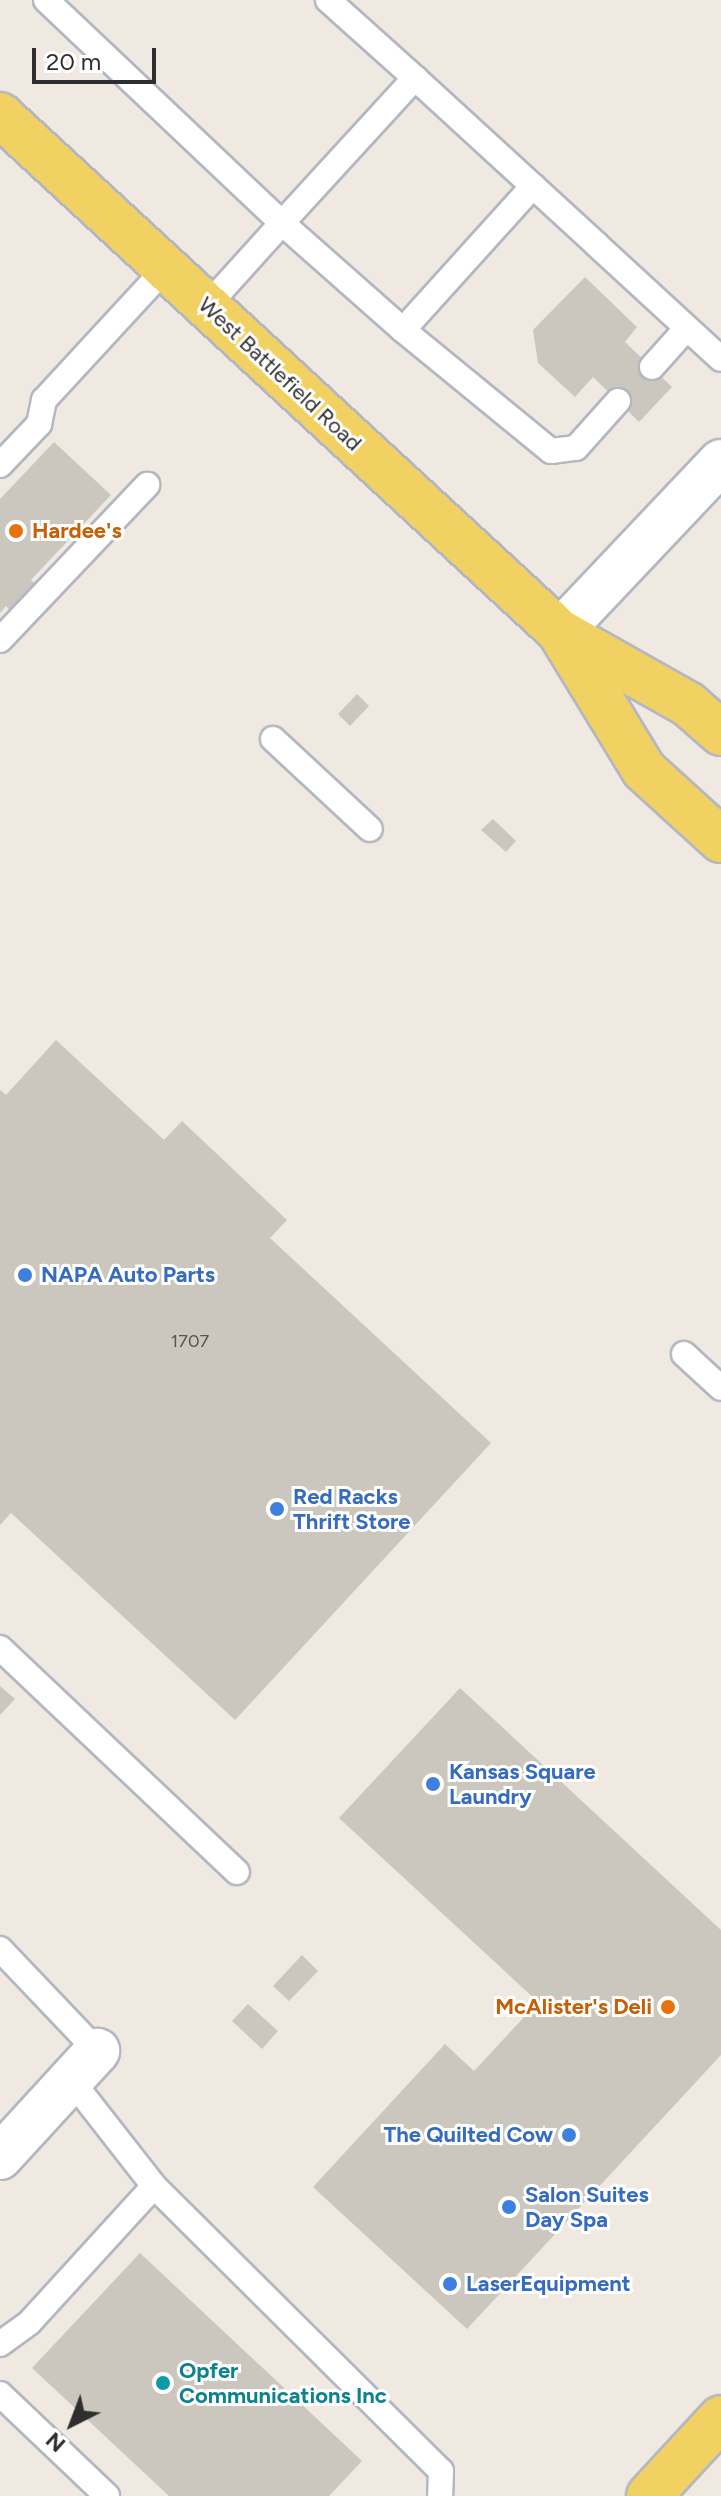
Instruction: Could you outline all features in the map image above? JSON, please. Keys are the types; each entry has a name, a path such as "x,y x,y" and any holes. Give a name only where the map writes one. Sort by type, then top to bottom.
{"main road":[{"name":"West Battlefield Road","path":"0,115 560,632 688,704 721,733"},
{"name":"West Battlefield Road","path":"560,632 644,770 721,840"},
{"path":"649,2496 721,2418"}],"street":[{"path":"560,632 721,462"},
{"path":"0,2157 84,2066"}],"lane":[{"path":"46,0 282,223 403,330 551,451 576,448 618,401"},
{"path":"328,0 721,359"},
{"path":"207,306 415,78"},
{"path":"403,330 533,186"},
{"path":"0,465 39,424 44,400 166,268"},
{"path":"652,367 687,328"},
{"path":"0,640 147,485"},
{"path":"273,739 370,829"},
{"path":"684,1354 721,1388"},
{"path":"0,1648 237,1872"},
{"path":"0,1949 84,2066 154,2186 441,2471 440,2496"},
{"path":"0,2344 29,2323 154,2186"},
{"path":"0,2394 107,2496"}],"building":[{"path":"585,277 637,327 625,342 672,387 639,422 593,377 575,397 538,363 533,330"},
{"path":"54,442 111,495 31,580 42,590 17,617 6,606 0,613 0,499"},
{"path":"357,694 369,706 350,726 338,714"},
{"path":"493,819 516,841 506,852 481,830"},
{"path":"56,1040 164,1140 182,1121 287,1220 270,1238 491,1443 235,1720 11,1513 0,1525 0,1090 6,1095"},
{"path":"0,1686 15,1699 0,1715"},
{"path":"460,1688 721,1930 721,2055 467,2329 313,2187 445,2044 474,2071 538,2002 339,1818"},
{"path":"302,1955 318,1971 289,2001 273,1986"},
{"path":"248,2004 278,2031 262,2049 232,2021"},
{"name":"Opfer Communications Inc","path":"140,2253 362,2461 329,2496 169,2496 32,2368"}],"place":[{"name":"Hardee's","path":"16,531"},
{"name":"NAPA Auto Parts","path":"25,1275"},
{"name":"Red Racks Thrift Store","path":"277,1509"},
{"name":"Kansas Square Laundry","path":"433,1784"},
{"name":"McAlister's Deli","path":"668,2007"},
{"name":"The Quilted Cow","path":"569,2135"},
{"name":"Salon Suites Day Spa","path":"509,2207"},
{"name":"LaserEquipment","path":"450,2284"},
{"name":"Opfer Communications Inc","path":"163,2383"}]}
